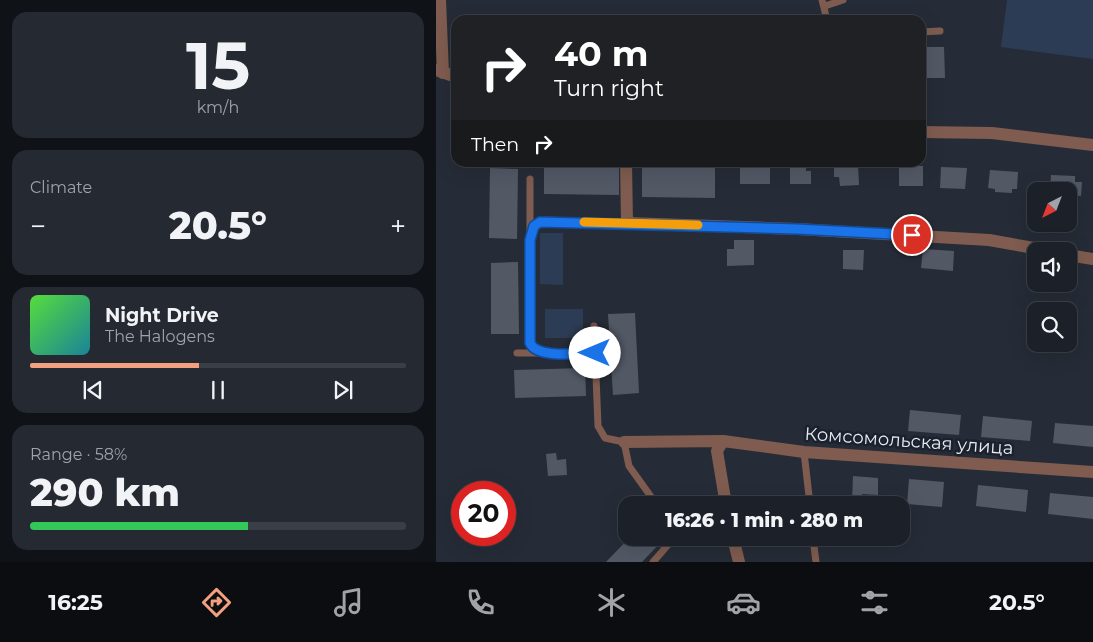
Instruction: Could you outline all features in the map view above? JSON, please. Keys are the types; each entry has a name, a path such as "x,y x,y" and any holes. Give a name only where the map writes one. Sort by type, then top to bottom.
{"street":[{"path":"440,0 439,72 451,76"},
{"path":"926,132 1001,134 1093,145"},
{"path":"626,167 627,223 797,229 989,240 1027,247"},
{"path":"1077,256 1093,259"},
{"path":"723,441 717,451 724,496"},
{"name":"Комсомольская улица","path":"624,442 723,441 804,452 1093,472"},
{"path":"736,546 739,562"}],"lane":[{"path":"823,3 843,0"},
{"path":"926,32 940,31"},
{"path":"530,179 530,343 532,348 542,353"},
{"path":"530,240 534,226 547,220 627,223"},
{"path":"594,326 598,426 606,438 624,442 629,466 651,496"},
{"path":"517,353 595,353"},
{"path":"804,452 809,496"},
{"path":"652,562 667,546"},
{"path":"814,546 816,562"}],"shaded area":[{"path":"1007,0 1093,0 1093,59 1001,47"},
{"path":"540,233 563,233 563,285 540,284"},
{"path":"545,309 583,309 583,338 545,338"}],"building":[{"path":"926,47 944,47 945,78 926,78"},
{"path":"544,167 619,167 619,195 544,194"},
{"path":"642,167 715,167 715,198 642,197"},
{"path":"740,167 770,167 770,184 740,184"},
{"path":"790,167 806,167 806,171 811,171 811,184 790,184"},
{"path":"834,167 858,167 859,185 840,186 839,177 834,177"},
{"path":"899,167 923,167 923,186 899,186"},
{"path":"941,167 967,168 965,189 940,188"},
{"path":"490,168 518,169 517,239 489,238"},
{"path":"990,170 1018,172 1017,189 1012,189 1012,193 995,192 995,189 988,188"},
{"path":"1051,175 1075,176 1075,182 1051,182"},
{"path":"1077,182 1082,182 1081,196 1077,196"},
{"path":"734,240 754,240 754,265 727,266 727,249 734,249"},
{"path":"923,249 954,251 953,271 921,268"},
{"path":"843,250 864,250 863,270 843,269"},
{"path":"518,262 519,334 491,334 491,263"},
{"path":"635,313 639,393 613,395 608,314"},
{"path":"585,368 586,396 515,398 514,370"},
{"path":"910,410 961,415 959,435 908,431"},
{"path":"983,416 1032,421 1030,441 981,437"},
{"path":"1055,423 1093,426 1093,447 1053,443"},
{"path":"556,453 557,460 566,459 567,475 548,476 546,454"},
{"path":"853,476 878,478 878,495 862,494 862,496 852,496"},
{"path":"909,479 944,482 942,507 910,504 910,496 908,496"},
{"path":"978,485 1028,490 1026,512 976,506"},
{"path":"1050,493 1093,497 1093,519 1048,514"},
{"path":"621,546 657,546 642,562 606,562"}],"slow traffic":[{"path":"584,222 698,225"}],"route":[{"path":"595,353 542,353 532,348 529,337 530,240 534,226 540,222 547,220 912,235"}]}
